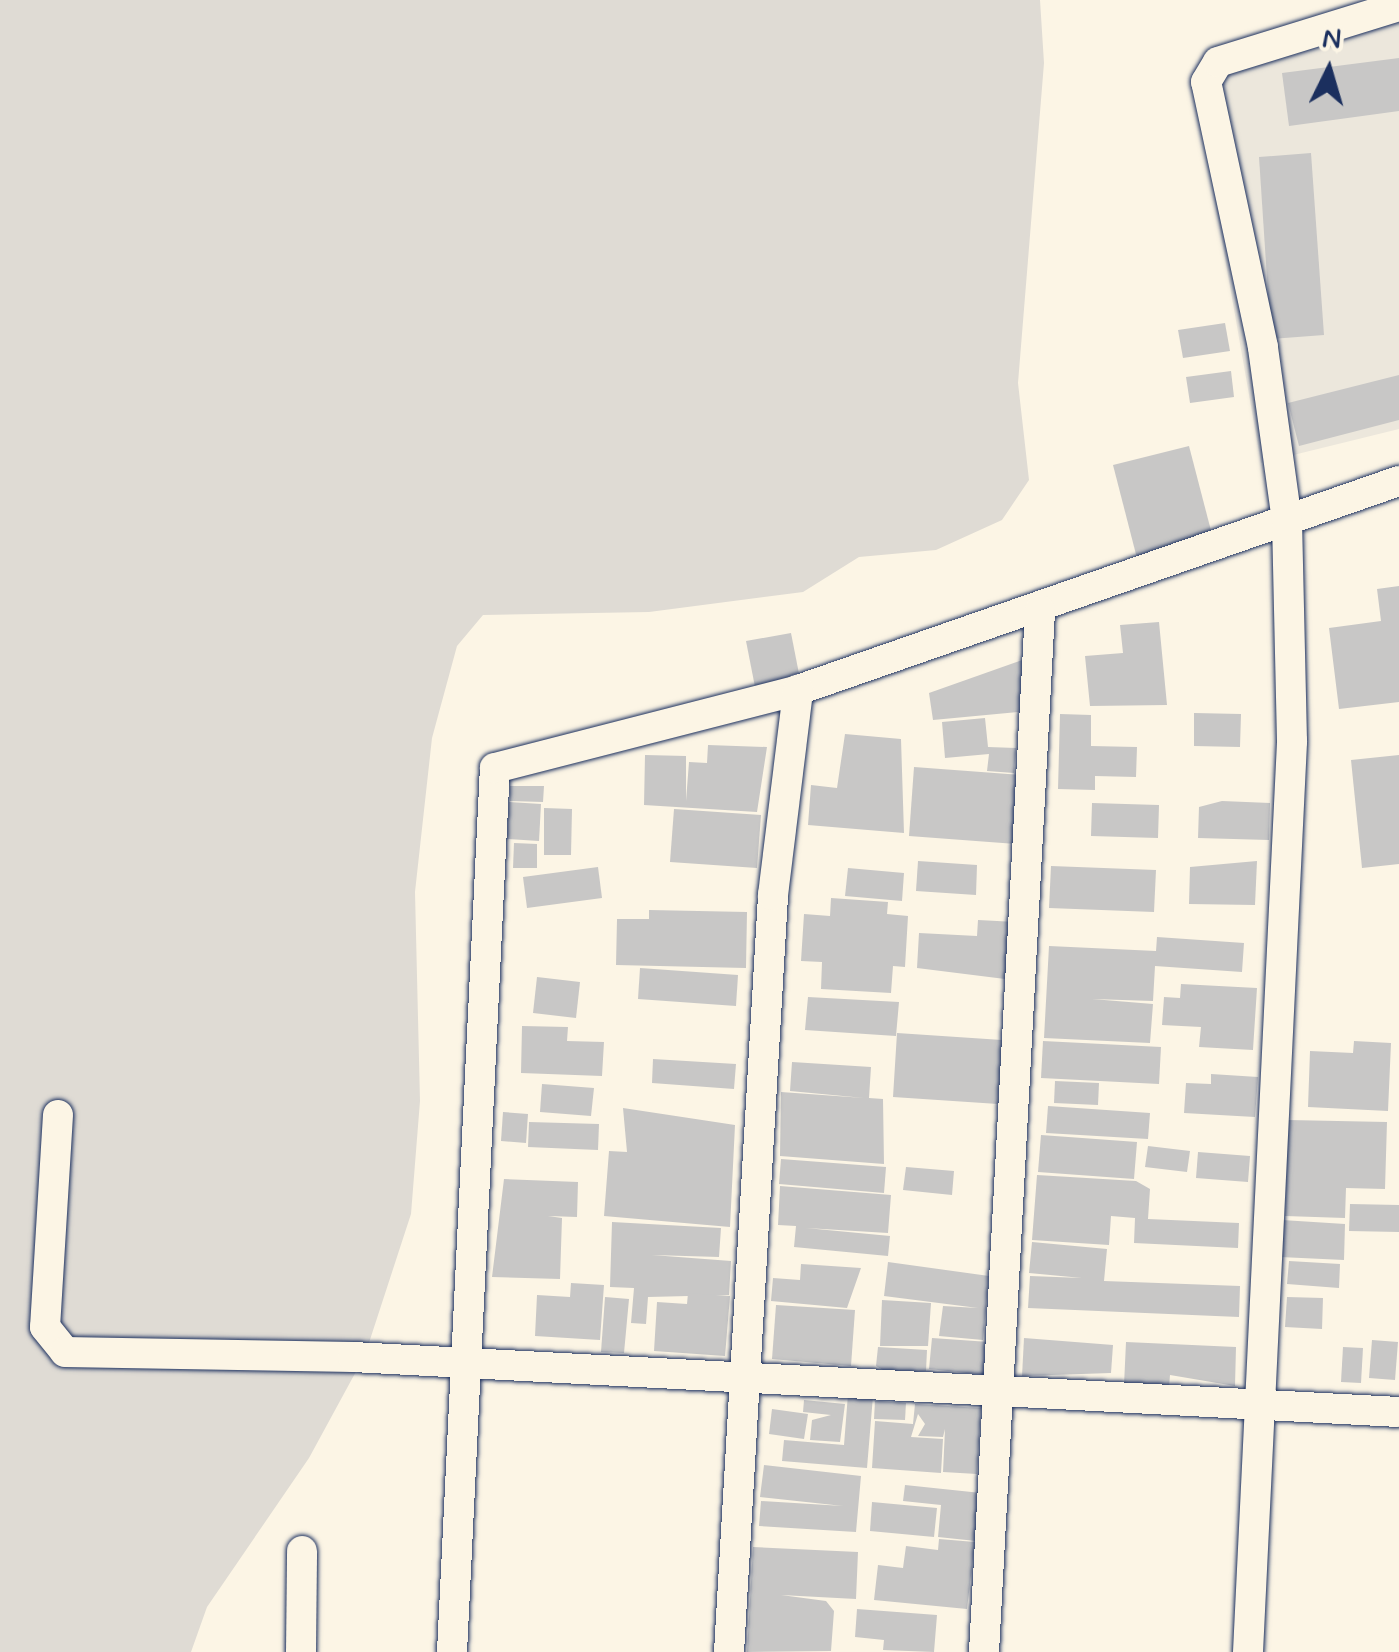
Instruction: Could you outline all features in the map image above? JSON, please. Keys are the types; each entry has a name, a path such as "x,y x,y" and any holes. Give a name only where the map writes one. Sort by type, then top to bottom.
{"street":[{"path":"1248,1652 1263,1405 1292,741 1287,521 1208,70 1399,6"},
{"path":"452,1652 462,1363 494,768 798,690 1040,611 1399,481"},
{"path":"984,1652 1001,1394 1040,611"},
{"path":"729,1652 773,895 798,690"},
{"path":"58,1116 45,1327 65,1352 462,1363 1399,1412"},
{"path":"301,1652 302,1551"}],"shaded area":[{"path":"0,0 1040,0 1044,63 1018,383 1029,480 1002,520 936,550 859,557 803,592 649,612 483,615 457,646 432,738 415,892 420,1101 411,1214 365,1355 309,1458 207,1607 191,1652 0,1652"},
{"path":"1399,15 1399,429 1261,463 1193,76"}],"building":[{"path":"1399,58 1399,111 1289,126 1282,73"},
{"path":"1311,153 1324,335 1271,339 1259,157"},
{"path":"1225,323 1230,351 1183,358 1178,330"},
{"path":"1231,371 1234,397 1190,403 1186,377"},
{"path":"1399,375 1399,420 1299,446 1288,403"},
{"path":"1189,446 1215,546 1139,566 1113,465"},
{"path":"1399,586 1399,702 1339,709 1329,628 1381,621 1377,589"},
{"path":"1159,622 1167,705 1090,706 1085,656 1123,653 1120,625"},
{"path":"791,633 801,684 756,692 746,641"},
{"path":"1025,659 1030,711 933,720 929,693"},
{"path":"1194,713 1241,714 1240,747 1194,746"},
{"path":"1060,714 1091,715 1091,746 1137,747 1136,777 1095,776 1095,790 1058,789"},
{"path":"985,718 988,747 1016,748 1014,773 987,771 989,754 945,758 942,722"},
{"path":"845,734 901,739 904,833 808,825 811,785 837,788"},
{"path":"708,745 767,747 757,812 644,805 645,755 686,756 686,801 689,762 707,763"},
{"path":"1399,755 1399,864 1362,868 1351,760"},
{"path":"914,767 1021,775 1016,844 909,836"},
{"path":"510,786 544,786 543,802 510,801"},
{"path":"1222,801 1270,803 1269,840 1198,838 1199,807"},
{"path":"509,802 541,804 539,841 507,839"},
{"path":"1092,803 1159,805 1158,838 1091,836"},
{"path":"544,808 572,809 571,855 544,855"},
{"path":"674,809 761,815 757,868 670,862"},
{"path":"514,843 537,844 537,868 513,868"},
{"path":"918,861 977,865 976,895 916,891"},
{"path":"1257,861 1255,905 1189,904 1190,867"},
{"path":"1051,866 1156,870 1154,912 1049,908"},
{"path":"598,867 602,898 527,908 523,877"},
{"path":"848,868 904,873 902,901 845,896"},
{"path":"831,898 888,902 887,914 908,916 905,967 893,966 891,993 821,989 822,962 801,961 804,914 830,916"},
{"path":"649,910 747,912 746,968 616,965 617,919 649,919"},
{"path":"978,920 1016,922 1013,980 917,968 919,933 977,936"},
{"path":"1157,937 1244,943 1242,972 1155,966 1153,1001 1092,999 1153,1004 1150,1043 1044,1038 1049,946 1156,951"},
{"path":"640,968 738,975 736,1006 638,999"},
{"path":"537,977 580,982 576,1018 533,1013"},
{"path":"1181,984 1257,988 1253,1050 1199,1047 1201,1027 1162,1025 1164,997 1180,998"},
{"path":"808,997 899,1002 896,1036 805,1030"},
{"path":"522,1026 568,1027 567,1041 604,1042 602,1076 521,1073"},
{"path":"897,1033 1002,1040 998,1104 893,1097"},
{"path":"1043,1041 1161,1047 1159,1084 1041,1078"},
{"path":"1354,1041 1391,1043 1388,1111 1308,1107 1310,1051 1353,1053"},
{"path":"653,1059 736,1064 734,1089 652,1083"},
{"path":"792,1062 871,1067 869,1098 883,1099 884,1164 780,1156 781,1092 864,1098 790,1091"},
{"path":"1211,1074 1258,1077 1255,1117 1184,1113 1186,1083 1211,1084"},
{"path":"1055,1081 1099,1083 1098,1105 1054,1103"},
{"path":"542,1084 594,1088 591,1116 540,1112"},
{"path":"1048,1106 1150,1113 1148,1139 1046,1133"},
{"path":"623,1108 735,1125 730,1227 604,1216 609,1151 627,1152"},
{"path":"503,1112 528,1114 526,1143 501,1141"},
{"path":"1288,1120 1387,1122 1385,1189 1346,1188 1345,1218 1285,1216"},
{"path":"529,1122 599,1124 598,1150 528,1147"},
{"path":"1041,1135 1137,1142 1134,1179 1038,1172"},
{"path":"1148,1146 1190,1151 1187,1172 1145,1167"},
{"path":"1198,1152 1250,1156 1248,1182 1196,1178"},
{"path":"781,1159 886,1167 884,1193 779,1184"},
{"path":"906,1167 954,1171 952,1195 903,1190"},
{"path":"1037,1175 1136,1181 1150,1189 1148,1219 1239,1223 1238,1248 1134,1243 1135,1218 1111,1216 1109,1245 1032,1240"},
{"path":"504,1179 578,1182 577,1217 548,1216 562,1218 560,1279 492,1277"},
{"path":"780,1186 891,1195 888,1233 806,1228 890,1236 888,1256 794,1247 796,1226 778,1225"},
{"path":"1350,1204 1399,1205 1399,1232 1349,1231"},
{"path":"1282,1220 1345,1224 1344,1260 1280,1257"},
{"path":"612,1222 721,1228 719,1257 652,1255 731,1261 729,1295 648,1297 646,1324 631,1323 634,1288 610,1287"},
{"path":"1032,1242 1107,1249 1104,1281 1240,1286 1239,1317 1028,1308 1030,1276 1082,1278 1029,1273"},
{"path":"1289,1261 1340,1264 1339,1288 1287,1284"},
{"path":"888,1262 989,1276 983,1340 939,1336 943,1306 978,1308 884,1296"},
{"path":"801,1264 861,1268 847,1308 771,1301 773,1278 800,1280"},
{"path":"571,1283 604,1285 600,1340 535,1336 537,1295 570,1297"},
{"path":"688,1293 730,1296 725,1356 654,1351 657,1302 687,1304"},
{"path":"605,1297 629,1299 624,1353 601,1352"},
{"path":"1287,1297 1323,1298 1322,1329 1285,1327"},
{"path":"882,1300 931,1303 928,1346 880,1346"},
{"path":"776,1305 855,1310 851,1366 772,1359"},
{"path":"932,1338 989,1342 986,1375 929,1369"},
{"path":"1024,1338 1113,1345 1111,1373 1022,1376"},
{"path":"1372,1340 1398,1342 1395,1380 1369,1378"},
{"path":"1126,1342 1236,1347 1235,1386 1170,1375 1169,1387 1124,1385"},
{"path":"878,1347 927,1350 926,1371 890,1374 876,1366"},
{"path":"1343,1347 1363,1348 1361,1383 1341,1382"},
{"path":"848,1394 873,1396 867,1468 782,1461 784,1440 844,1445"},
{"path":"804,1400 845,1404 840,1442 810,1440 812,1420 831,1415 803,1412"},
{"path":"875,1401 906,1403 905,1420 874,1419"},
{"path":"915,1404 981,1408 977,1474 943,1472 945,1429 943,1437 918,1436 925,1424 918,1414 911,1437 943,1439 941,1473 872,1468 875,1421 913,1424"},
{"path":"772,1409 808,1414 804,1439 769,1434"},
{"path":"764,1465 861,1476 856,1532 759,1526 761,1501 843,1506 760,1497"},
{"path":"905,1485 981,1493 976,1541 938,1537 941,1505 903,1501"},
{"path":"872,1502 937,1508 934,1537 870,1531"},
{"path":"939,1539 975,1542 967,1609 874,1600 878,1565 903,1568 906,1546 938,1550"},
{"path":"753,1547 858,1552 856,1599 781,1595 826,1601 834,1611 831,1651 747,1652"},
{"path":"857,1609 937,1615 934,1652 883,1650 884,1640 855,1637"}]}
